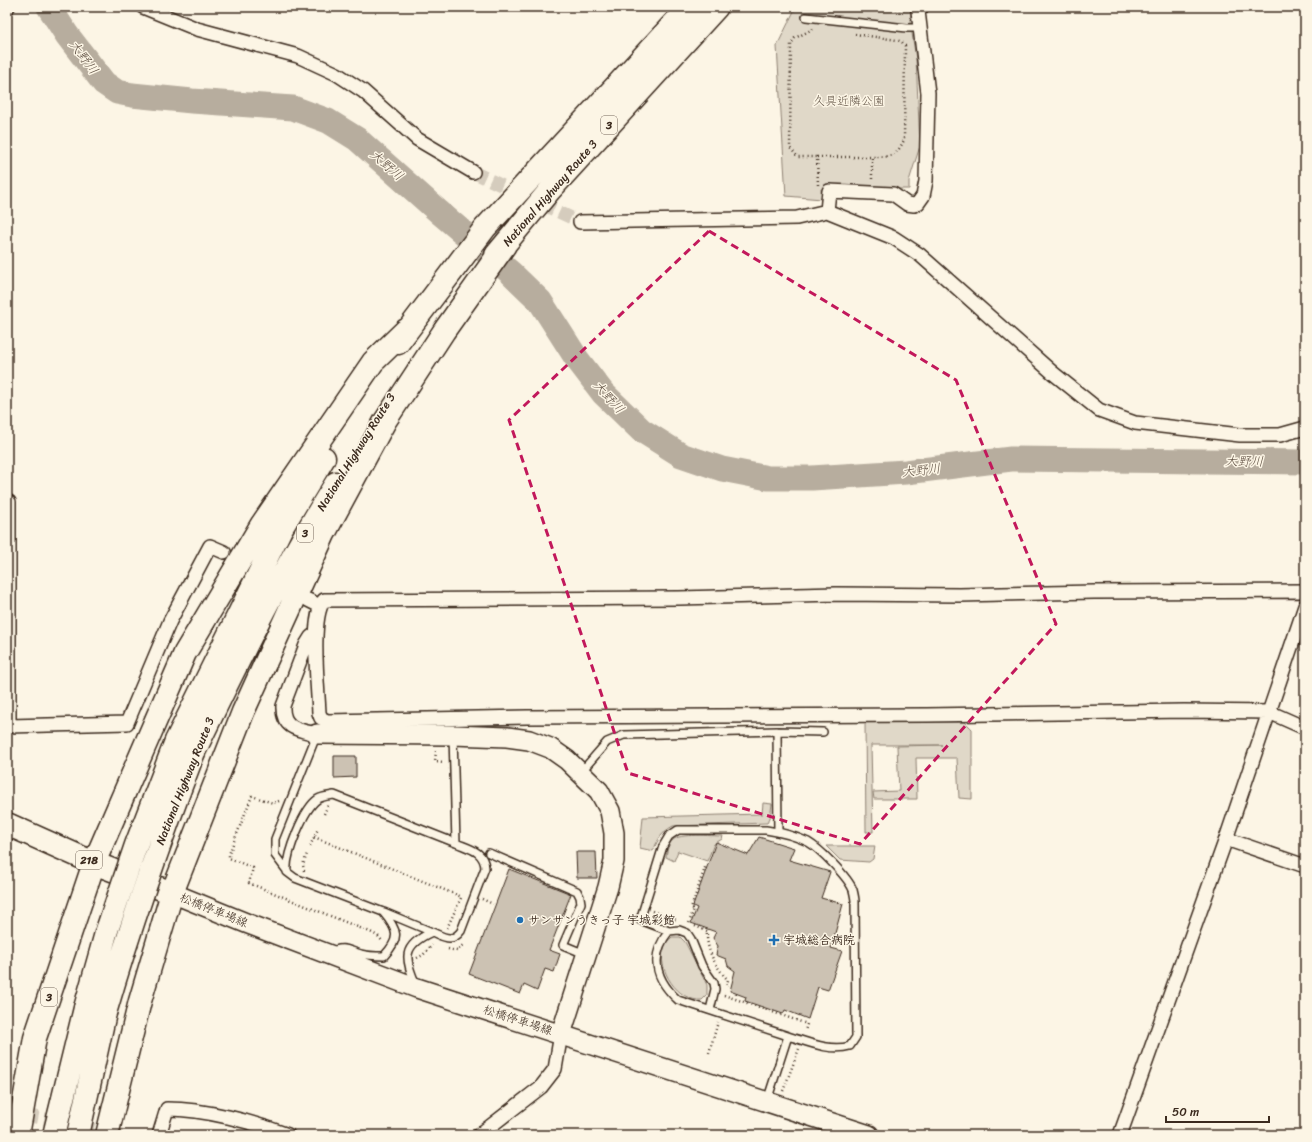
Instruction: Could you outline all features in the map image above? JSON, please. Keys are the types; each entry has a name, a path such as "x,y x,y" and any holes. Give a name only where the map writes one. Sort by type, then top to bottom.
{"highway":[{"name":"National Highway Route 3","path":"54,1135 95,1010 126,939 156,852 185,747 281,529 360,399 412,323 485,228 689,7"},
{"name":"National Highway Route 3","path":"185,747 237,661 303,536 441,329 505,245 550,190 717,7"},
{"path":"94,863 185,653 262,524 373,362 412,323"},
{"path":"107,1135 140,1001 172,893 243,712 324,534 386,421 441,329"},
{"name":"218","path":"7,824 94,863 172,893"},
{"name":"3","path":"18,1135 36,1038 94,863"},
{"name":"National Highway Route 3","path":"78,1135 95,1010"}],"main road":[{"path":"317,734 453,735 507,737 529,740 550,748 567,760 599,791 610,811 614,833 614,861 608,887 561,1034"},
{"name":"松橋停車場線","path":"172,893 417,988 869,1135"}],"street":[{"path":"143,7 197,29 298,56 337,74 363,91 417,139 473,172"},
{"path":"827,210 829,191 893,194 907,204 914,205 918,203 923,196 926,181 928,93 918,11 922,7"},
{"path":"580,222 797,218 827,210 894,238 920,255 1053,373 1099,410 1135,423 1240,435 1280,435 1305,428"},
{"path":"9,502 8,726 127,723 170,621 210,546 224,552"},
{"path":"1305,591 1094,592 960,595 836,594 679,598 324,600 320,606 316,633 319,713 321,718 327,721 535,717 919,715 1184,711 1269,712 1305,728"},
{"path":"308,600 320,606"},
{"path":"1120,1135 1226,839 1305,606"},
{"path":"316,633 311,637 306,645 283,706 283,716 288,724 296,729 317,734"},
{"path":"1226,839 1305,866"},
{"path":"479,1135 542,1087 555,1069 561,1034"},
{"path":"159,1135 164,1125 167,1109 174,1109 260,1125 288,1135"}],"lane":[{"path":"806,17 907,28 920,28"},
{"path":"777,731 778,832"},
{"path":"580,772 607,742 624,735 777,731 823,732"},
{"path":"287,872 286,864 291,848 312,804 325,796 334,795 456,843 480,854 485,859 485,868 461,931 456,937 449,939 295,878 287,872 275,855 275,840 317,734"},
{"path":"453,735 456,843"},
{"path":"669,931 661,941 657,954 657,969 666,989 678,1000 788,1036 840,1049 850,1046 856,1037 855,902 853,890 846,879 814,846 778,832 678,830 669,836 663,846 640,920 669,931 679,930 687,933 702,966 714,983 715,989 710,1010"},
{"path":"489,853 577,891 580,897 580,903 563,945 587,954"},
{"path":"327,954 337,948 344,948 362,955 384,956 394,945 396,931 392,922 383,912"},
{"path":"417,988 408,968 407,959 415,942 432,932"},
{"path":"773,1103 788,1036"}],"path":[{"path":"835,7 899,7"},
{"path":"821,30 813,28 795,38 791,44 790,148 798,156 889,157 899,151 904,140 905,46 902,42 897,40 851,34"},
{"path":"817,157 817,178"},
{"path":"872,157 872,176"},
{"path":"435,746 435,761 443,761 446,765"},
{"path":"324,814 328,805 332,803"},
{"path":"310,846 318,829"},
{"path":"314,837 462,897 463,892"},
{"path":"689,924 694,908 691,908 706,865"},
{"path":"644,908 707,931 706,942 710,955 728,980 723,994 807,1024 802,1040 773,1103"}],"highlighted area":[{"path":"709,231 956,380 1056,624 860,844 628,773 509,420"}],"green space":[{"name":"久具近隣公園","path":"793,7 912,7 910,21 916,59 920,146 909,181 909,189 821,189 822,199 786,196 777,46 794,11"},
{"path":"865,722 965,722 972,729 972,799 959,798 957,758 916,758 917,799 874,799 873,792 899,791 897,746 942,745 871,745 873,832 866,832"},
{"path":"763,803 772,804 770,818 767,823 673,826 661,836 653,851 640,848 643,817 762,814"},
{"path":"704,835 723,836 722,839 714,844 707,861 678,851 674,861 666,857 670,844 676,838 682,836"},
{"path":"826,846 875,846 873,859 869,862 840,860"},
{"path":"672,937 680,937 685,942 707,985 707,995 702,1000 685,996 677,990 666,974 662,956 667,942"}],"building":[{"path":"334,756 356,756 356,777 334,778"},
{"path":"759,837 794,848 789,860 830,872 821,898 843,904 831,948 842,951 828,990 818,987 808,1019 785,1010 783,1014 745,1001 746,997 730,991 735,971 728,966 726,959 716,955 718,946 713,938 716,932 691,923 697,908 693,906 716,842 748,855"},
{"path":"576,852 596,852 597,878 577,878"},
{"path":"509,869 571,894 549,950 560,954 554,972 545,969 537,991 524,985 520,994 469,974"}],"waterway":[{"name":"大野川","path":"49,7 67,35 104,83 117,92 192,101 293,108 328,121 357,139 439,212 511,273 540,301 577,359 603,393 641,430 681,455 722,469 768,478 812,478 906,472 1011,459 1305,462"}],"tunnel":[{"path":"473,172 580,222"},
{"path":"7,1111 122,1135"}],"place":[{"name":"サンサンうきっ子 宇城彩館","path":"520,920"},
{"name":"宇城総合病院","path":"774,940"}]}
